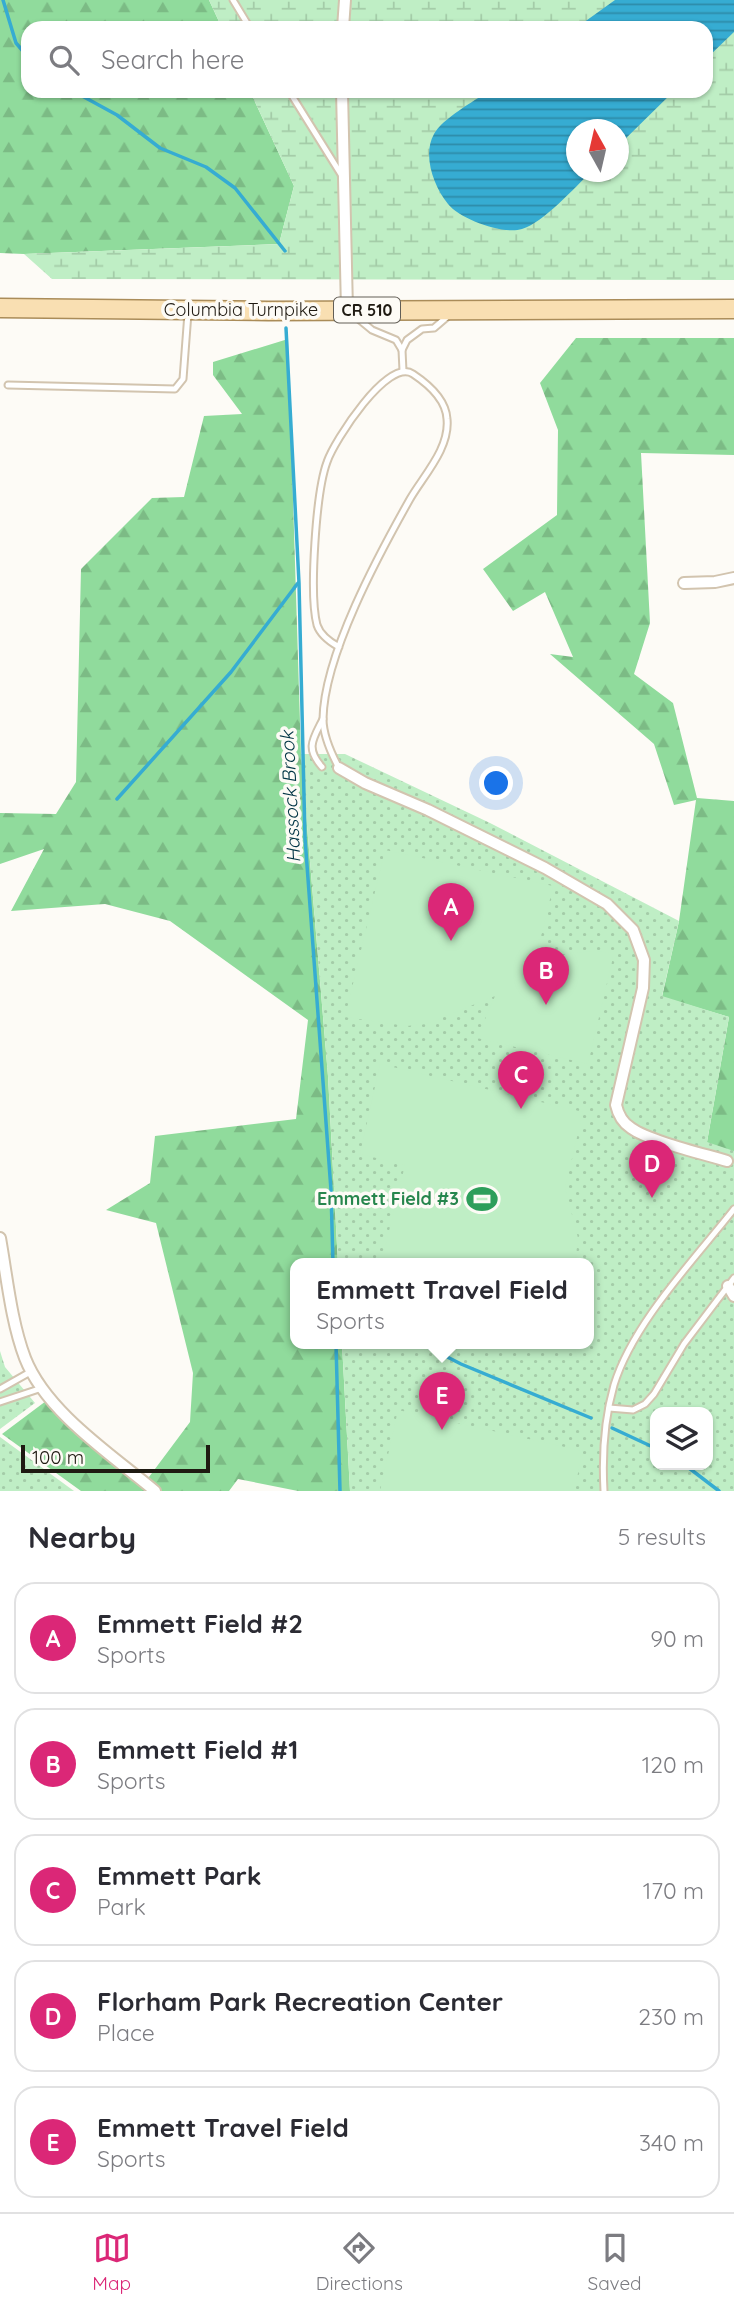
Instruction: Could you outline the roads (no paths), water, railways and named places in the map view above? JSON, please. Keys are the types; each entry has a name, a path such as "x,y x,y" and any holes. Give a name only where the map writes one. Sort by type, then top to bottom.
{"main road":[{"name":"Columbia Turnpike","path":"0,308 734,309"}],"street":[{"path":"344,21 345,0"},
{"path":"342,98 346,310"},
{"path":"684,583 734,578"},
{"path":"339,768 365,783 428,810 545,868 607,904 633,930 644,960 643,988 616,1105 617,1112 630,1128 731,1162"},
{"path":"0,1238 18,1336 42,1388 68,1417 155,1491"},
{"path":"731,1282 734,1296"}],"lane":[{"path":"233,0 246,21"},
{"path":"293,98 344,178"},
{"path":"402,350 413,335 422,329 434,328 456,309"},
{"path":"8,385 175,389 183,380 188,310"},
{"path":"346,310 372,330 396,340 402,350 403,370"},
{"path":"322,767 312,754 312,745 323,719 339,647 366,583 410,500 442,448 448,420 443,403 418,378 403,370 378,387 347,426 328,458 320,483 314,597 318,627 329,641 339,647"},
{"path":"323,719 327,743 339,768"},
{"path":"604,1491 603,1452 609,1408 619,1372 654,1310 734,1209"},
{"path":"609,1408 633,1409 645,1404 684,1344 731,1282"},
{"path":"0,1390 32,1371"},
{"path":"0,1402 42,1388"}],"water":[{"path":"615,0 734,0 734,32 713,52 713,21 586,21"},
{"path":"478,98 667,98 629,135 629,119 566,119 566,182 581,182 539,220 514,230 493,228 462,215 448,204 438,189 431,170 429,151 434,134 444,122"}],"waterway":[{"name":"Hassock Brook","path":"3,0 16,43 21,49"},
{"name":"Hassock Brook","path":"86,98 117,115 160,148 206,167 235,188 285,251"},
{"name":"Hassock Brook","path":"286,328 299,583 305,838 331,1190 333,1258"},
{"path":"117,799 231,672 298,583"},
{"name":"Hassock Brook","path":"336,1349 340,1491"},
{"path":"432,1349 461,1364 591,1418"},
{"path":"612,1428 650,1446"},
{"path":"692,1470 719,1491"}],"place":[{"name":"Emmett Field #2","path":"451,941"},
{"name":"Emmett Field #1","path":"546,1005"},
{"name":"Emmett Park","path":"521,1109"},
{"name":"Florham Park Recreation Center","path":"652,1198"},
{"name":"Emmett Field #3","path":"482,1199"},
{"name":"Emmett Travel Field","path":"442,1430"}]}
